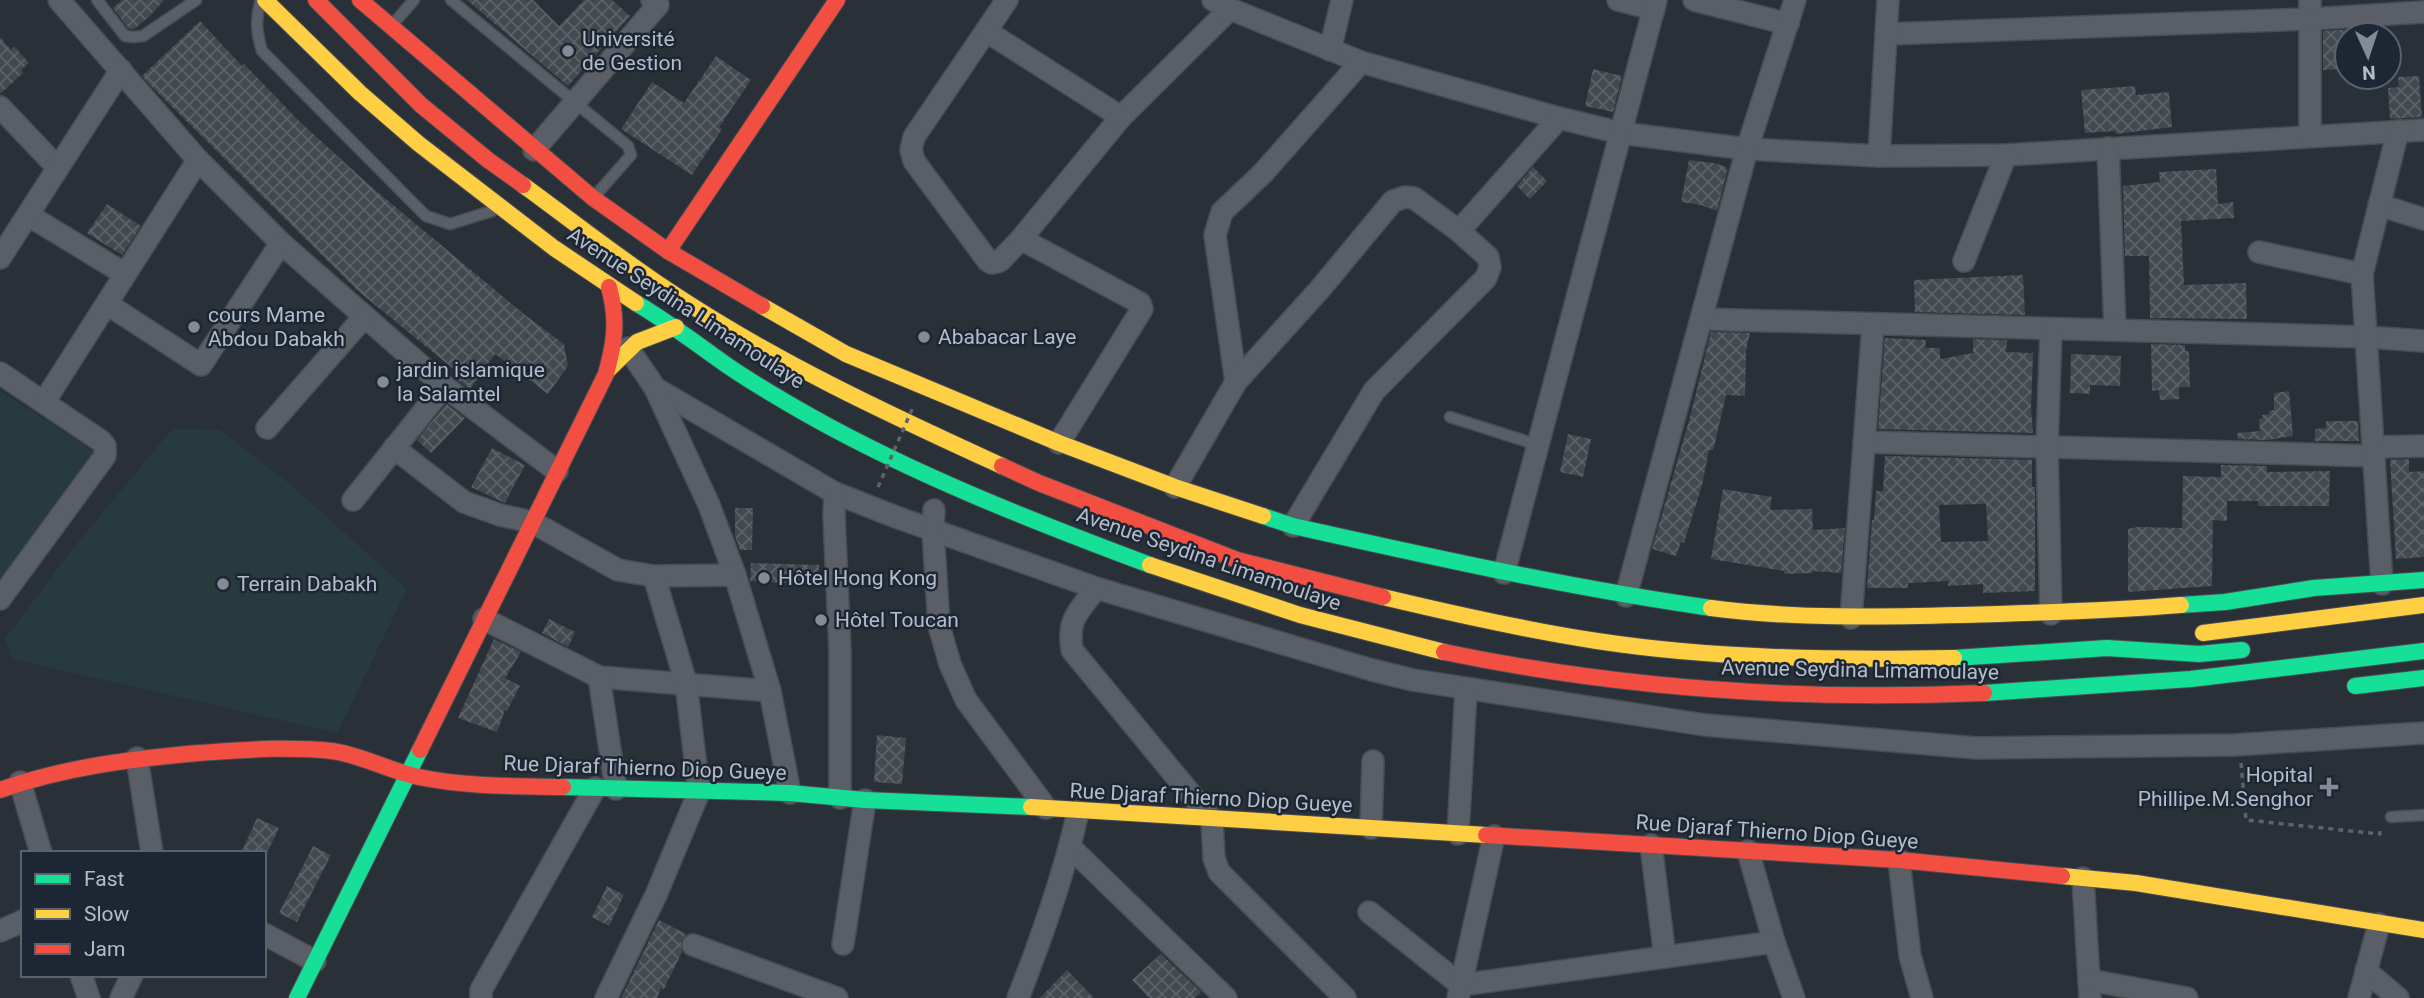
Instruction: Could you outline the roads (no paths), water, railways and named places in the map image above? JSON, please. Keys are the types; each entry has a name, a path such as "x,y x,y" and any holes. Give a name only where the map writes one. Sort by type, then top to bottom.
{"main road":[{"name":"Avenue Seydina Limamoulaye","path":"263,0 389,118 501,208 609,287 676,327 736,372 863,443 966,493 1112,551 1271,607 1430,649 1517,666 1613,680 1796,695 1999,694 2087,688 2195,679 2424,652"},
{"name":"Avenue Seydina Limamoulaye","path":"316,0 421,105 488,160 657,283 703,312 795,367 896,418 1039,483 1237,560 1470,618 1598,641 1665,649 1847,660 1974,658 2107,648 2199,654 2264,648"},
{"path":"360,0 593,198 668,251 846,354 1059,443 1175,487 1293,526 1504,573 1626,596 1743,612 1851,618 2051,614 2225,602 2314,589 2424,580"},
{"path":"668,251 837,0"},
{"path":"606,374 617,325 617,313 609,287"},
{"path":"296,998 606,374 628,348 652,334 676,327"},
{"path":"2107,648 2424,605"},
{"path":"2340,687 2424,678"},
{"path":"2087,688 2127,699"},
{"name":"Rue Djaraf Thierno Diop Gueye","path":"10,786 137,758 271,749 331,751 362,757 407,774 450,782 790,793 865,800 1046,808 1899,860 2136,883 2424,930"}],"street":[{"path":"59,0 198,160 281,243 444,386 557,471"},
{"path":"1007,0 914,137 911,150 914,161 992,263 1000,261 1021,239 1121,117 1222,5 1361,62 1559,118 1621,133 1747,149 1879,156 2006,155 2424,131"},
{"path":"1330,50 1342,0"},
{"path":"1504,573 1655,5 1618,0"},
{"path":"1694,0 1788,24"},
{"path":"1626,596 1747,149 1795,0"},
{"path":"1879,156 1888,0"},
{"path":"534,150 577,102 657,2"},
{"path":"1886,33 2310,9 2424,12"},
{"path":"2310,9 2311,136"},
{"path":"986,31 1121,117"},
{"path":"1236,382 1215,235 1222,212 1264,173 1361,62"},
{"path":"4,243 27,215 121,70"},
{"path":"0,107 58,168"},
{"path":"1459,232 1559,118"},
{"path":"2382,584 2362,274 2398,131"},
{"path":"2108,148 2116,330"},
{"path":"1964,261 2006,155"},
{"path":"44,402 198,160"},
{"path":"1175,487 1236,382 1320,289 1393,201 1405,197 1414,198 1488,257 1490,267 1486,278 1374,391 1293,526"},
{"path":"2379,205 2424,219"},
{"path":"27,215 125,274"},
{"path":"1021,239 1140,303 1142,309 1059,443"},
{"path":"107,304 201,365 281,243"},
{"path":"2259,252 2362,274"},
{"path":"267,428 364,317"},
{"path":"1701,319 2367,337 2424,341"},
{"path":"1851,618 1873,325"},
{"path":"2051,330 2047,447 2051,614"},
{"path":"628,348 655,388 709,505 735,575 770,691 790,793"},
{"path":"0,373 105,446 104,456 0,599"},
{"path":"353,500 444,386"},
{"path":"655,388 835,493 933,520 1096,588 1372,670 1466,690 1705,724 1977,748 2239,744 2424,733"},
{"path":"1864,442 2374,452 2424,446"},
{"path":"394,448 464,502 500,515 532,522 618,570 654,576 735,575"},
{"path":"835,493 840,651 840,798"},
{"path":"933,520 939,626 950,664 966,700 1046,808"},
{"path":"606,998 656,895 699,792 686,683 654,576"},
{"path":"1096,588 1073,620 1069,631 1072,650 1212,820 1214,858 1219,873 1345,998"},
{"path":"484,619 599,677 770,691"},
{"path":"481,998 481,990 605,789 599,677"},
{"path":"1458,834 1466,690"},
{"path":"1866,738 1870,695"},
{"path":"137,758 152,851"},
{"path":"1371,828 1373,761"},
{"path":"10,786 40,851"},
{"path":"843,944 865,800"},
{"path":"1018,998 1039,945 1070,847 1078,812"},
{"path":"1460,992 1494,836"},
{"path":"1651,845 1665,957"},
{"path":"1070,847 1226,998"},
{"path":"1748,851 1774,942 1794,998"},
{"path":"1899,860 1910,956 1922,998"},
{"path":"2083,878 2090,989 2187,998"},
{"path":"1369,912 1460,992"},
{"path":"0,931 21,922"},
{"path":"2359,998 2379,924"},
{"path":"266,935 315,961"},
{"path":"1460,992 1665,957 1774,942"},
{"path":"693,945 837,998"},
{"path":"2366,971 2398,998"},
{"path":"81,977 89,998"},
{"path":"121,998 131,977"}],"lane":[{"path":"97,0 125,36 134,37 143,36 197,0"},
{"path":"263,0 256,16 256,32 262,51 426,216 450,224 501,208"},
{"path":"390,27 414,0"},
{"path":"452,0 628,146 631,155 593,198"},
{"path":"1450,417 1538,444"},
{"path":"2391,817 2424,815"}],"place":[{"name":"Université de Gestion","path":"568,51"},
{"name":"cours Mame Abdou Dabakh","path":"194,327"},
{"name":"Ababacar Laye","path":"924,337"},
{"name":"jardin islamique la Salamtel","path":"383,382"},
{"name":"Hôtel Hong Kong","path":"764,578"},
{"name":"Terrain Dabakh","path":"223,584"},
{"name":"Hôtel Toucan","path":"821,620"},
{"name":"Hopital Phillipe.M.Senghor","path":"2329,787"}]}
